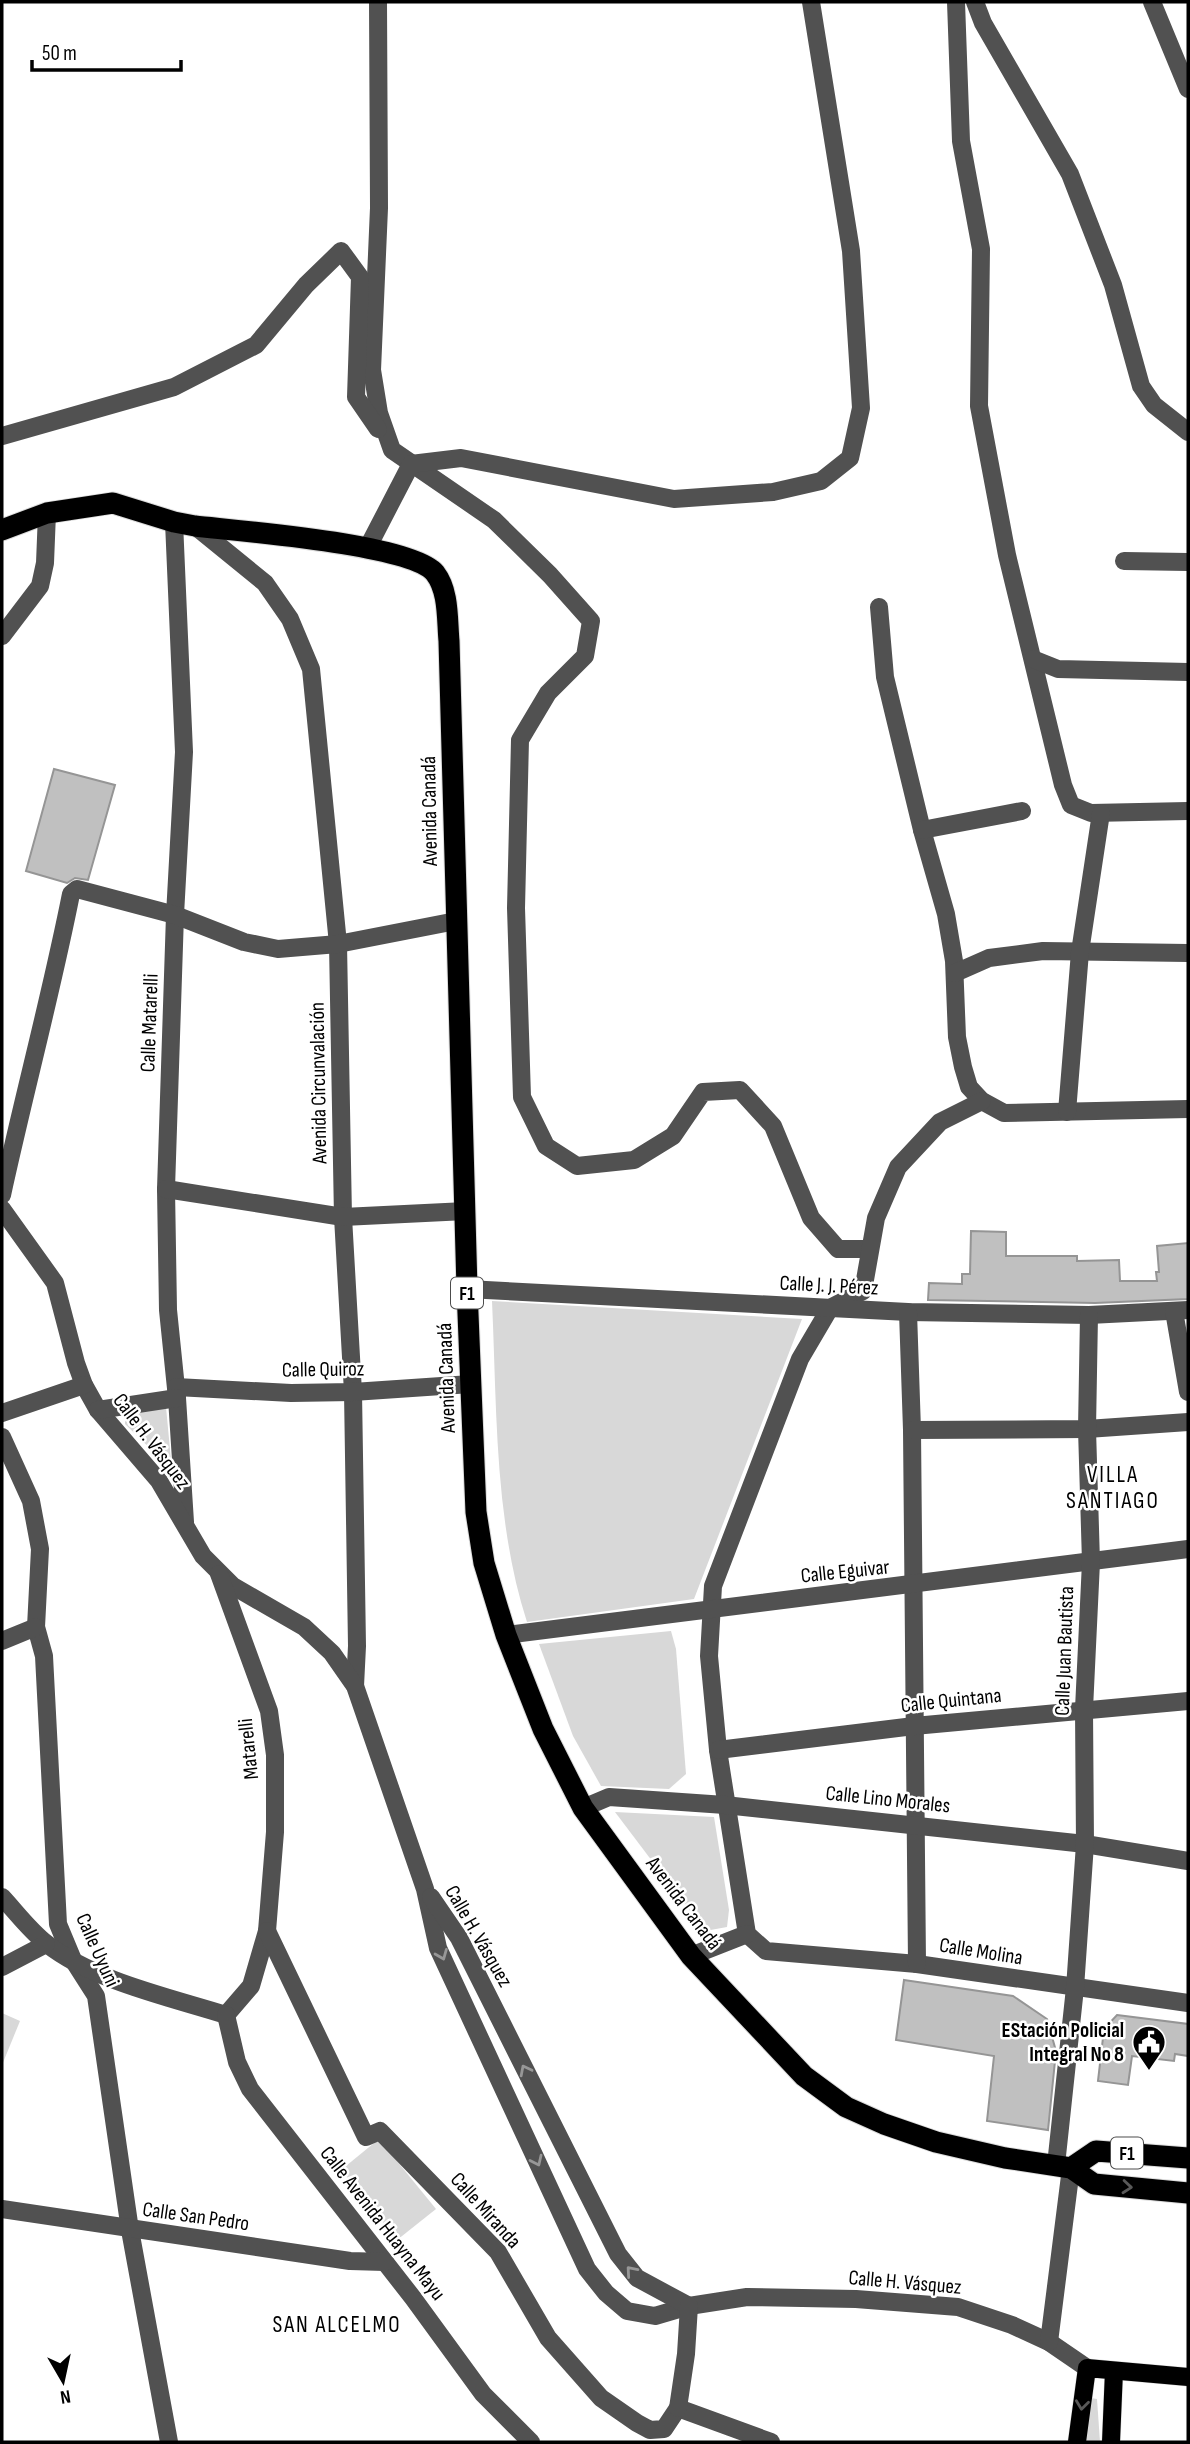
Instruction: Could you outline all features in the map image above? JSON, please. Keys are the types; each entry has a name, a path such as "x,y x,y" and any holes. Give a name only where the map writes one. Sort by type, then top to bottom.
{"highway":[{"name":"Avenida Canadá","path":"2,530 47,513 113,503 195,526 368,547 410,558 434,573 445,598 449,641 476,1512 484,1563 506,1635 544,1729 583,1808 691,1956 804,2076 846,2107 936,2142 1005,2158 1063,2167 1094,2184 1188,2193"},
{"name":"F1","path":"1063,2167 1096,2151 1188,2158"}],"main road":[{"name":"Calle H. Vásquez","path":"1087,2368 1188,2377"},
{"path":"1077,2442 1087,2368"},
{"path":"1111,2442 1114,2371"}],"street":[{"path":"378,2 379,208 372,370 379,413 392,450"},
{"path":"411,464 461,458 674,499 773,492 821,481 850,458 862,408 851,251 811,2"},
{"path":"956,2 961,141 981,249 979,406 1007,555 1063,785 1071,805 1091,814 1188,811"},
{"path":"975,2 983,23 1070,174 1113,285 1141,386 1154,405 1188,432"},
{"path":"1153,2 1188,89"},
{"path":"2,436 174,387 256,345 306,285 341,251 360,276 356,397 392,450 494,520 550,575 591,621 585,656 548,693 520,740 516,908 522,1097 545,1146 578,1166 634,1160 673,1136 703,1092 740,1090 773,1126 811,1218 838,1249 870,1249"},
{"path":"368,547 411,464"},
{"path":"2,636 40,586 46,563 47,513"},
{"name":"Calle Matarelli","path":"174,522 184,752 175,915 166,1189 168,1310 177,1392 185,1525"},
{"name":"Avenida Circunvalación","path":"195,526 265,583 290,619 312,670 338,944 343,1217 353,1392 357,1646 355,1686"},
{"path":"1124,561 1188,562"},
{"path":"879,607 886,677 922,830 946,915 955,973 957,1037 969,1087 982,1101 1004,1113 1188,1109"},
{"path":"1033,659 1058,669 1188,672"},
{"path":"922,830 1022,811"},
{"path":"1067,1112 1080,952 1101,813"},
{"path":"2,1195 30,1066 57,965 71,894 77,889 175,915 244,942 278,949 338,944 456,921"},
{"path":"955,973 989,958 1043,951 1188,953"},
{"path":"691,1956 747,1934 718,1750 709,1657 713,1586 800,1359 830,1308 863,1291 876,1218 898,1167 940,1122 982,1101"},
{"path":"166,1189 343,1217 466,1211"},
{"name":"Calle H. Vásquez","path":"2,1209 55,1283 76,1363 98,1410 159,1482 203,1556 233,1586 304,1627 332,1654 355,1686"},
{"name":"Calle J. J. Pérez","path":"467,1289 908,1312 1088,1315 1181,1310"},
{"path":"1181,1310 1188,1392"},
{"path":"908,1312 912,1430 917,1964"},
{"name":"Calle Juan Bautista","path":"1049,2342 1085,1844 1084,1710 1091,1562 1087,1429 1088,1315"},
{"name":"Calle Quiroz","path":"98,1410 177,1392 353,1392 471,1384"},
{"path":"2,1413 84,1385"},
{"path":"912,1430 1087,1429 1188,1422"},
{"name":"Calle Uyuni","path":"2,1437 31,1501 40,1549 36,1627 44,1656 58,1924 73,1960 96,1996 130,2230 169,2442"},
{"name":"Calle Eguivar","path":"506,1635 712,1608 913,1586 1188,1549"},
{"name":"Matarelli","path":"218,1571 269,1711 275,1755 275,1832 267,1931 251,1986 226,2015"},
{"path":"2,1641 36,1627"},
{"path":"355,1686 425,1889"},
{"name":"Calle Quintana","path":"718,1750 914,1726 1188,1702"},
{"name":"Calle Lino Morales","path":"583,1808 609,1797 726,1805 1085,1844 1188,1861"},
{"name":"Calle H. Vásquez","path":"425,1889 459,1938 618,2254 637,2278 689,2306"},
{"name":"Calle H. Vásquez","path":"425,1889 438,1948 587,2269 606,2292 627,2311 655,2316 689,2306 747,2297 856,2299 958,2307 1012,2325 1049,2342 1087,2368"},
{"path":"2,1897 46,1944 73,1960 133,1988 226,2015"},
{"name":"Calle Miranda","path":"267,1931 366,2137 380,2131 498,2252 548,2338 601,2398 624,2416 650,2430 664,2429 677,2408"},
{"name":"Calle Molina","path":"747,1934 766,1951 917,1964 1188,2003"},
{"path":"2,1966 46,1944"},
{"name":"Calle Avenida Huayna Mayu","path":"226,2015 237,2062 250,2089 386,2262 483,2394 531,2442"},
{"name":"Calle San Pedro","path":"2,2209 350,2261 386,2262"},
{"path":"689,2306 686,2354 677,2408 771,2442"}],"shaded area":[{"path":"492,1301 802,1319 694,1599 527,1622 508,1544 503,1504"},
{"path":"166,1407 171,1460 163,1461 125,1424 125,1415"},
{"path":"671,1631 676,1649 686,1774 669,1789 601,1786 573,1736 539,1644"},
{"path":"615,1812 714,1817 729,1910 727,1927 705,1931"},
{"path":"2,2013 20,2021 2,2065"},
{"path":"379,2139 436,2209 397,2240 341,2170"},
{"path":"1091,2398 1097,2399 1100,2442 1085,2442"}],"building":[{"path":"54,769 115,785 88,880 75,878 67,883 26,871"},
{"path":"971,1231 1006,1232 1006,1256 1077,1256 1077,1261 1119,1260 1120,1281 1157,1281 1157,1246 1188,1243 1188,1299 1095,1303 928,1300 929,1283 962,1284 962,1274 970,1274"},
{"path":"904,1980 1013,1996 1047,2019 1056,2051 1048,2130 987,2121 994,2056 896,2040"},
{"path":"1117,2015 1188,2024 1188,2056 1175,2054 1174,2061 1132,2056 1128,2085 1098,2081 1104,2029"}],"place":[{"name":"EStación Policial Integral No 8","path":"1149,2072"}],"district":[{"name":"VILLA SANTIAGO","path":"1113,1487"},
{"name":"SAN ALCELMO","path":"337,2324"}]}
